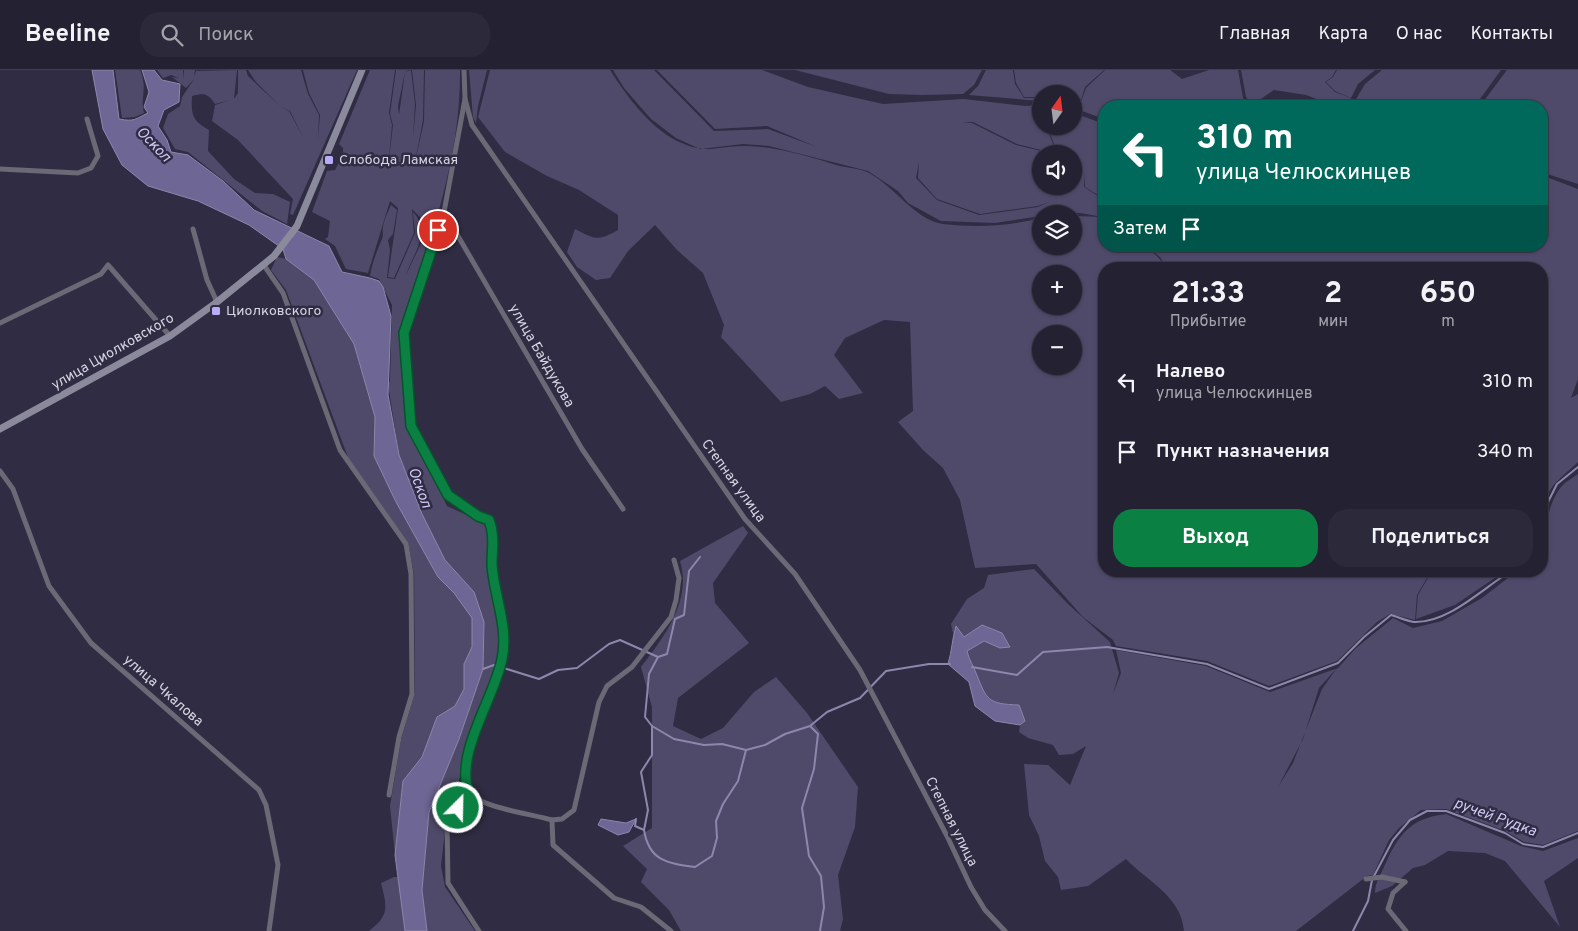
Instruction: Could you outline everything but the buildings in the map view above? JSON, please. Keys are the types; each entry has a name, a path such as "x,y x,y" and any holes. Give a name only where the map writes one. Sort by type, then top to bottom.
{"main road":[{"name":"улица Циолковского","path":"0,429 170,336 217,302 280,249 296,226 362,70"}],"street":[{"name":"Степная улица","path":"464,70 465,99 472,125 745,519 795,574 874,692 971,887 985,910 1005,931"},
{"path":"465,99 444,212 404,333 411,426 448,495 478,516 489,520 493,531 492,566 504,634 499,673 478,723 465,770 465,782 469,793 481,802 552,820 562,819 574,810 599,702 608,686 632,667 671,617 680,578 674,560"},
{"path":"0,169 78,173 91,168 98,156 87,119"},
{"name":"улица Байдукова","path":"444,212 582,449 623,509"},
{"path":"193,229 207,280 217,302"},
{"path":"263,264 283,293 340,450 406,544 411,574 412,694 399,737 389,795"},
{"path":"0,322 101,274 108,265 170,336"},
{"name":"улица Чкалова","path":"0,471 13,489 49,586 92,643 147,694 259,790 266,805 278,865 269,931"},
{"path":"469,793 446,822 448,883 479,931"},
{"path":"552,820 553,845 614,898 642,907 671,931"},
{"path":"1366,879 1382,877 1405,882 1393,893 1388,909 1406,931"}],"shaded area":[{"path":"115,70 140,70 144,88 144,113 135,117 122,118"},
{"path":"157,70 183,70 184,80 184,70 195,70 194,77 196,71 237,70 234,99 238,93 238,70 246,70 248,76 280,106 256,82 248,70 301,70 308,94 319,115 318,140 320,115 309,93 303,70 357,70 293,215 290,214 293,199 238,140 212,121 215,105 230,100 215,104 205,95 192,96 192,112 196,120 209,130 208,151 234,179 255,193 273,194 290,202 287,224 262,211 188,152 175,149 163,128 168,114 180,106 182,97 194,79 186,88 172,77 179,78 171,75 163,78","holes":["280,106 290,111 304,139 289,111"]},
{"path":"370,70 395,70 389,113 392,125 388,168 393,125 390,114 396,70 409,70 405,72 411,70 415,104 413,138 416,105 412,70 424,70 423,120 414,167 424,121 425,70 460,70 459,103 449,169 432,234 401,329 400,340 411,433 447,506 482,522 490,531 489,566 498,607 500,660 473,724 459,781 466,794 446,821 441,866 445,887 475,931 427,931 422,890 429,812 459,739 483,669 484,633 474,592 445,560 422,514 399,455 388,384 390,381 392,305 379,279 370,276 373,262 383,238 384,222 391,205 397,210 393,234 388,240 390,250 387,278 395,279 415,233 413,212 421,227 421,235 406,275 425,235 420,217 412,209 414,233 394,278 388,277 398,208 390,201 368,273 346,269 335,246 325,239 328,237 330,221 312,212 327,171 335,170 343,155 343,148 339,144","holes":["405,72 399,115 398,106"]},
{"path":"469,70 487,70 476,123 473,117"},
{"path":"490,70 610,70 639,110 666,135 698,148 676,138 651,119 624,88 613,70 654,70 714,131 768,129 817,147 767,126 715,129 657,70 762,70 808,87 883,104 964,99 1032,106 1032,135 1050,135 1053,145 1032,145 1032,148 1017,144 973,122 962,123 972,123 1016,145 1032,149 1032,195 1082,195 1082,145 1054,145 1051,135 1082,135 1082,116 1098,122 1098,195 1085,187 1085,173 1084,187 1098,196 1098,216 1082,213 1082,205 1042,205 1049,202 1041,205 1032,205 1032,207 980,214 937,199 918,178 919,162 916,178 937,200 979,215 1032,208 1032,217 995,223 941,221 908,203 898,191 868,171 769,146 743,144 703,149 737,146 770,148 865,171 887,186 914,210 933,221 943,224 992,226 1032,220 1032,255 1082,255 1082,216 1098,217 1098,252 1154,253 1162,262 1098,262 1098,577 1428,577 1417,595 1415,620 1390,614 1377,622 1337,661 1269,686 1207,661 1116,646 1113,640 1083,617 1036,564 975,568 960,500 943,468 923,450 898,422 913,411 910,322 884,320 845,338 834,355 863,393 839,399 825,386 810,394 781,402 721,337 724,325 703,273 677,250 655,225 628,251 610,278 596,280 577,267 567,252 575,229 592,237 600,238 618,230 618,215 579,190 547,176 505,152 478,117"},
{"path":"795,70 982,70 974,85 963,94 921,95 889,94"},
{"path":"986,70 1013,70 1015,84 1024,98 1032,98 1032,100 969,95 978,86"},
{"path":"1014,70 1104,70 1085,87 1082,97 1082,85 1032,85 1032,97 1024,97 1016,83"},
{"path":"1105,70 1170,70 1182,79 1209,70 1238,70 1244,100 1098,100 1098,117 1082,111 1082,99 1086,88"},
{"path":"1241,70 1336,70 1332,77 1325,82 1335,92 1351,98 1350,100 1319,100 1306,95 1274,90 1259,100 1248,100"},
{"path":"1337,70 1375,70 1358,84 1351,98 1335,91 1326,82 1333,77"},
{"path":"1382,70 1501,70 1479,100 1356,100 1365,84"},
{"path":"1507,70 1578,70 1578,184 1548,174 1548,100 1484,100"},
{"path":"1548,178 1578,189 1578,379 1571,398 1578,394 1578,462 1558,480 1548,494 1548,262 1163,262 1154,252 1548,252"},
{"path":"277,257 286,259 314,280 354,344 375,417 374,456 396,502 438,577 454,593 472,618 472,647 464,664 464,689 455,706 437,717 422,757 403,782 395,855 390,806 401,740 415,692 414,574 408,543 349,460 286,290 271,270"},
{"path":"1578,474 1578,831 1543,845 1524,842 1505,831 1446,809 1421,810 1399,828 1389,840 1373,875 1367,876 1296,931 1184,931 1182,919 1170,899 1126,859 1088,886 1061,890 1058,877 1045,861 1039,836 1029,815 1024,764 1048,765 1070,785 1086,746 1073,754 1059,755 1053,745 1028,738 1019,732 1020,726 1025,721 1019,705 994,702 986,695 967,651 984,641 1000,648 1010,646 1002,633 982,625 964,637 956,626 953,634 951,624 967,599 984,588 988,575 1034,569 1068,604 1110,642 1119,673 1113,694 1121,673 1116,650 1206,666 1270,692 1336,669 1356,648 1393,618 1413,628 1442,621 1482,598 1509,577 1548,577 1548,515 1552,503 1562,486","holes":["1334,672 1322,689 1305,731 1319,688","1301,744 1293,763 1278,787"]},
{"path":"743,526 748,533 713,583 715,603 749,643 678,698 673,726 701,739 723,728 754,692 776,677 807,713 858,787 855,827 838,875 843,919 840,931 681,931 669,910 641,882 647,869 623,846 652,828 652,707 641,667 674,618 682,590 683,576 680,561"},
{"path":"1428,577 1496,577 1455,605 1416,619 1418,595"},
{"path":"1446,814 1521,846 1543,851 1578,838 1578,858 1544,881 1560,927 1505,861 1485,853 1448,851 1425,865 1413,868 1392,886 1375,893 1377,883 1389,856 1400,837 1414,824 1423,819"},
{"path":"398,877 405,931 369,931 384,915 385,898 381,883"}],"water":[{"name":"Оскол","path":"92,70 113,70 119,119 124,120 135,119 148,113 144,107 149,92 142,70 154,70 162,80 180,84 179,102 164,110 158,126 167,140 171,152 188,155 223,181 254,210 329,246 342,272 379,281 383,287 391,316 388,395 399,455 422,514 445,560 474,592 484,622 483,669 459,739 429,812 422,890 427,931 405,931 395,855 403,781 422,757 437,717 455,706 464,689 464,664 472,647 472,618 454,593 438,577 396,502 374,456 375,417 354,344 314,280 286,259 283,249 249,225 198,201 148,186 122,165 103,129"},
{"path":"982,625 1002,633 1010,647 1000,648 984,641 967,651 969,657 986,695 990,699 994,702 1019,705 1025,721 1020,725 995,721 975,706 969,682 948,664 956,626 964,637"},
{"path":"601,819 626,823 636,819 629,832 618,835 598,825"}],"waterway":[{"path":"1548,502 1557,484 1578,467"},
{"path":"483,669 494,665 539,679 558,670 577,668 609,644 620,640 658,657 667,654 675,619 684,615 689,571 700,557"},
{"path":"972,667 1017,675 1043,652 1107,647 1207,664 1269,689 1338,663 1364,637 1391,615 1414,622 1440,617 1453,611 1502,577"},
{"path":"658,657 649,674 645,717 652,726 674,739 704,745 722,744 746,750 765,745 785,734 810,726 827,712 860,698 886,671 929,664 950,664"},
{"path":"636,819 635,826 644,830 648,810 641,772 652,755 652,726"},
{"path":"810,726 818,734 814,769 802,808 809,856 821,876 824,907 820,931"},
{"path":"644,830 650,848 661,859 668,862 695,867 712,856 717,838 716,821 723,804 738,781 746,750"},
{"name":"ручей Рудка","path":"1374,876 1393,840 1410,820 1427,811 1446,811 1505,833 1523,844 1543,847 1578,833"},
{"name":"ручей Рудка","path":"1353,931 1368,901 1372,880"}],"place":[{"name":"Слобода Ламская","path":"329,160"},
{"name":"Циолковского","path":"216,311"}],"route":[{"path":"438,230 404,333 411,426 448,495 478,516 489,520 493,531 492,566 504,634 503,658 499,673 478,723 465,770 465,782 469,793 458,808"}]}
